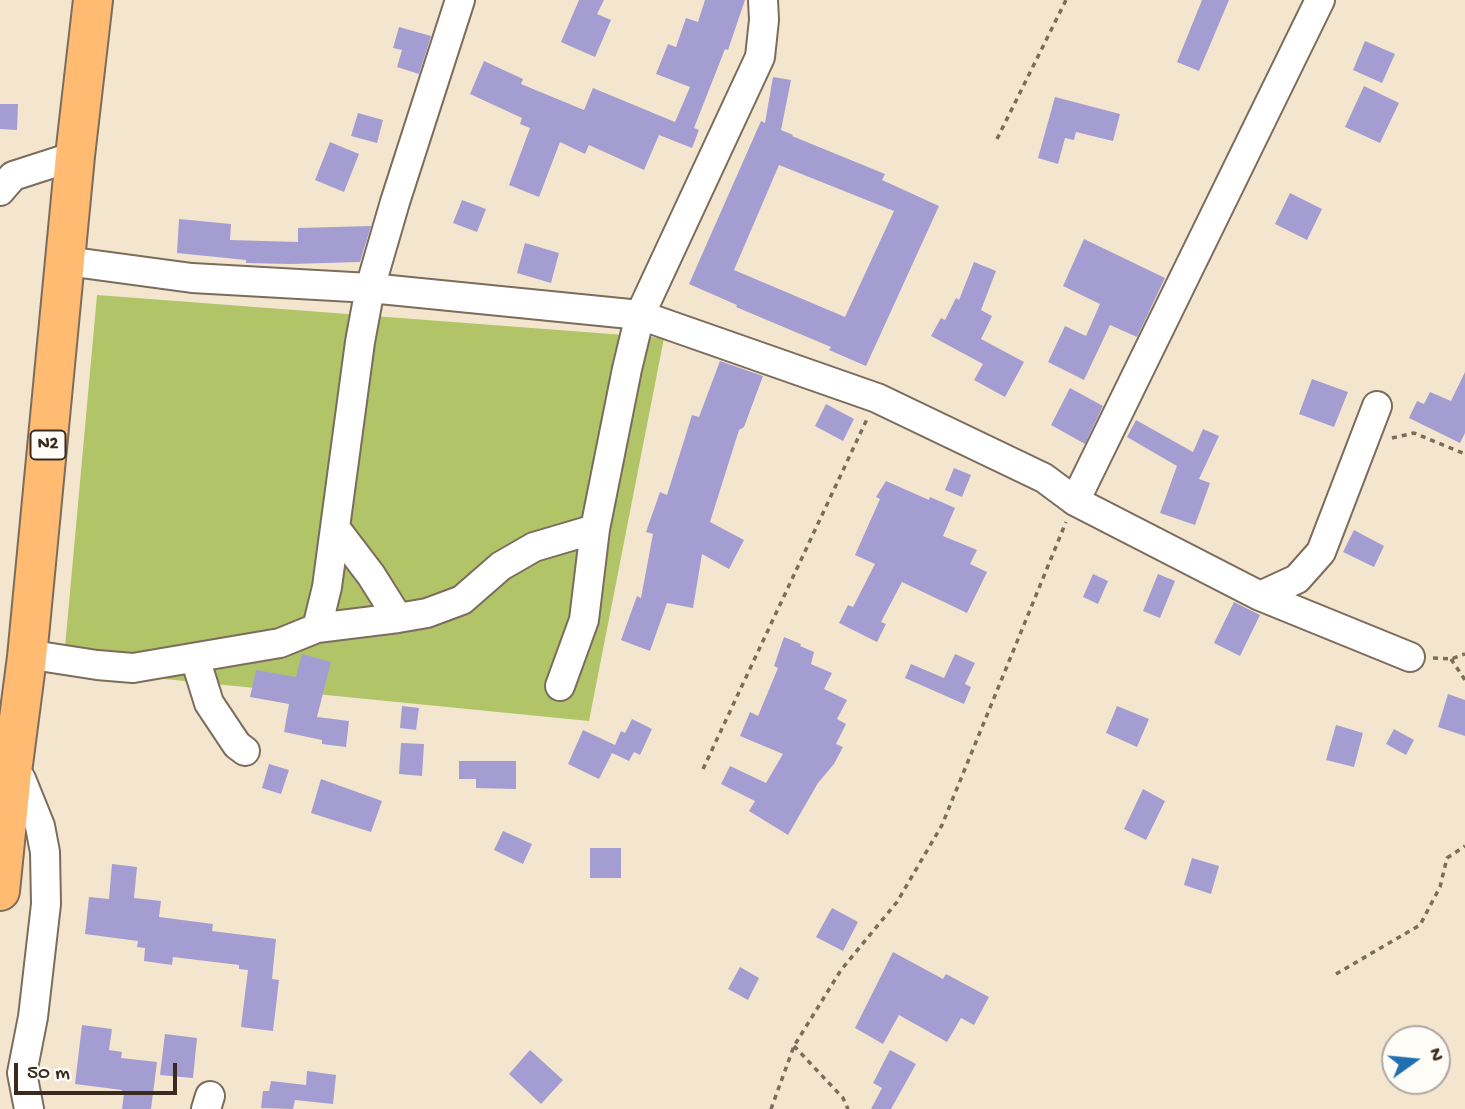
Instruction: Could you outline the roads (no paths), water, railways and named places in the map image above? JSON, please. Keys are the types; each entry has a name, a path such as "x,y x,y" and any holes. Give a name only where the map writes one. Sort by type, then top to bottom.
{"highway":[{"name":"N2","path":"0,891 12,772 9,731 27,657 75,156 93,0"}],"street":[{"path":"317,628 327,587 360,342 370,288 460,0"},
{"path":"560,686 584,620 595,528 639,315 760,57 763,0"},
{"path":"1075,501 1320,0"},
{"path":"0,191 13,176 75,156"},
{"path":"66,261 192,278 370,288 639,315 877,398 1044,478 1075,501 1260,596 1410,657"},
{"path":"1260,596 1297,579 1321,552 1377,406"},
{"path":"27,657 39,656 133,668 280,643 317,628 427,613 462,600 501,566 534,547 595,528"},
{"path":"336,529 371,575 398,618"},
{"path":"195,658 209,703 237,745 245,751"},
{"path":"12,772 22,779 40,826 45,852 46,904 33,1017 23,1073 29,1109"}]}
